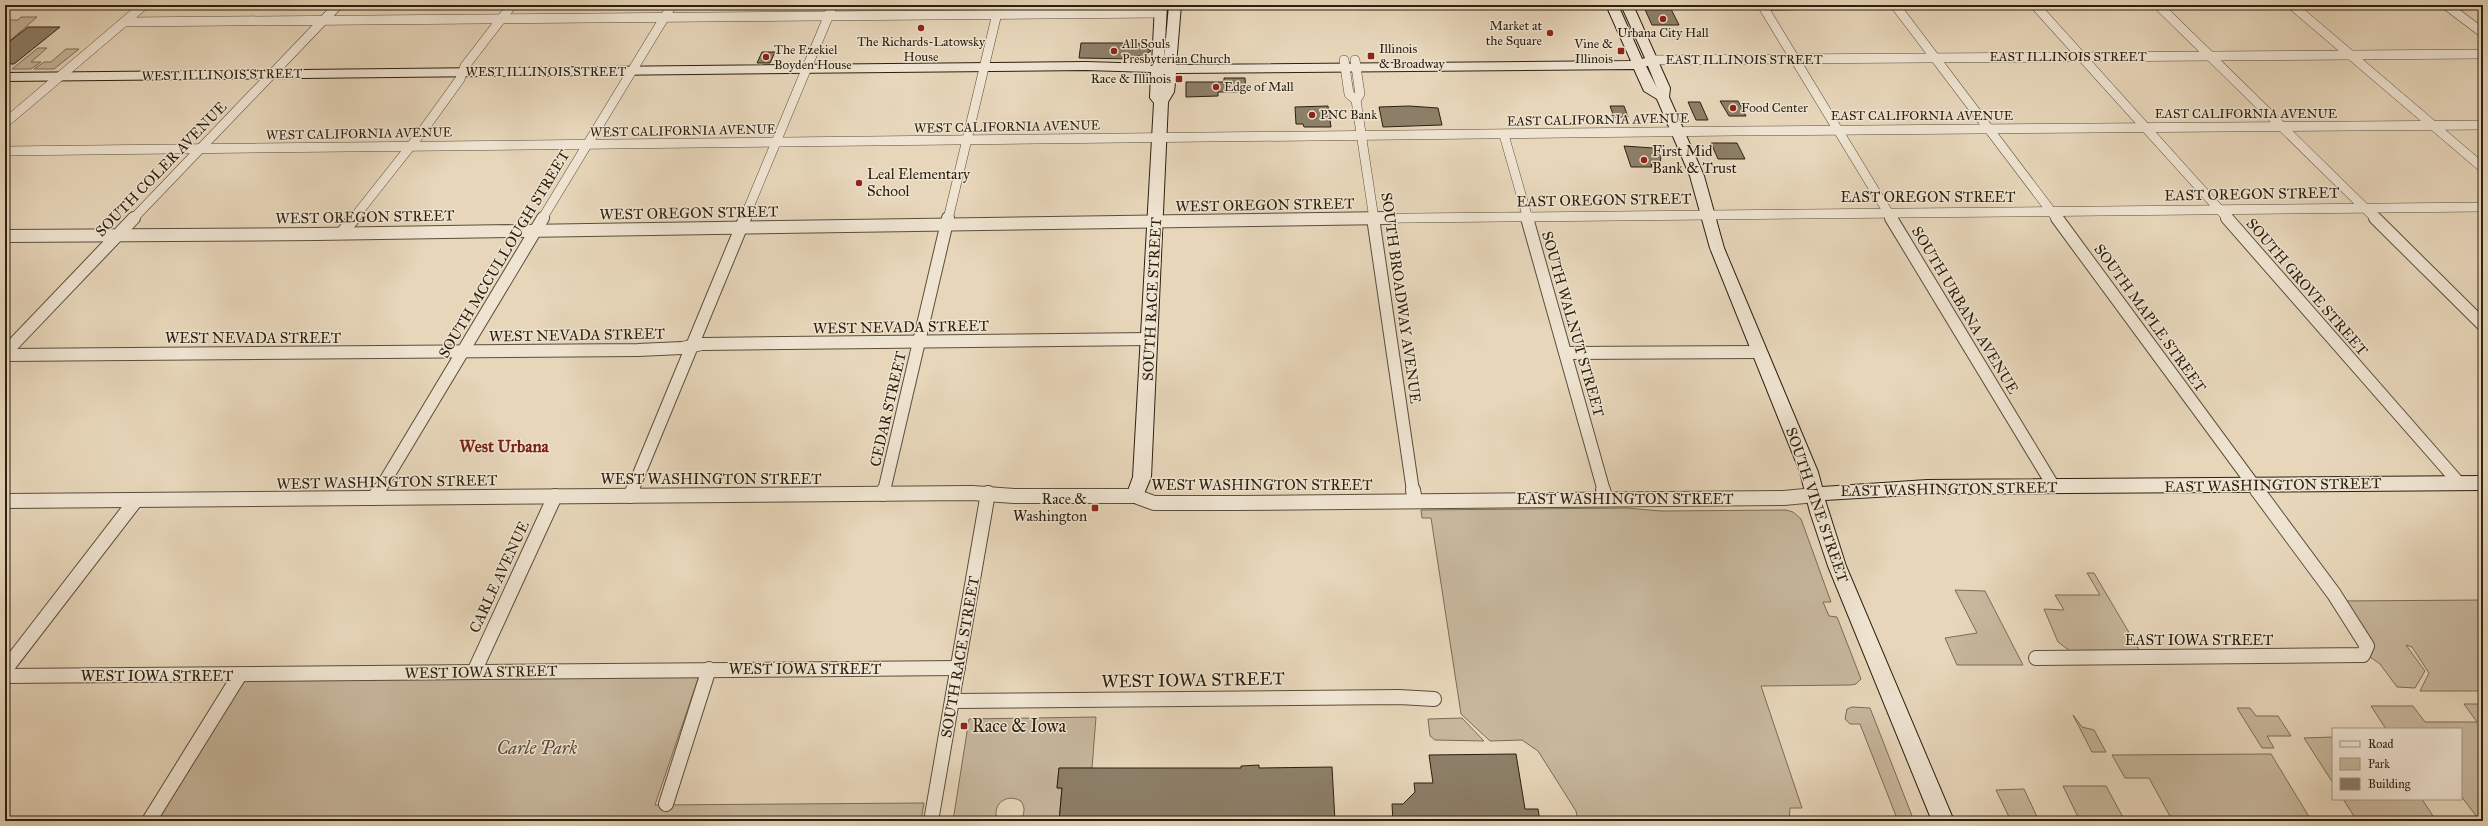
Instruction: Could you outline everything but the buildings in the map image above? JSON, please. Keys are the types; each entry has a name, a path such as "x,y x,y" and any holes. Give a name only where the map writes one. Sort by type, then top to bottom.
{"street":[{"path":"5,123 144,5"},
{"name":"SOUTH COLER AVENUE","path":"5,354 338,5"},
{"path":"342,233 410,147 512,5"},
{"name":"SOUTH MCCULLOUGH STREET","path":"374,498 672,5"},
{"path":"630,496 833,5"},
{"name":"SOUTH RACE STREET","path":"1164,66 1174,5"},
{"name":"SOUTH VINE STREET","path":"1612,5 1649,88 1663,97"},
{"name":"SOUTH VINE STREET","path":"1627,5 1664,88 1663,97 1697,176 1720,254 1809,472 1837,566 1943,821"},
{"path":"1762,5 1800,5"},
{"name":"SOUTH URBANA AVENUE","path":"1762,5 2054,487"},
{"name":"SOUTH MAPLE STREET","path":"1895,5 2051,211 2351,619 2367,646 2363,655"},
{"name":"SOUTH GROVE STREET","path":"2035,5 2145,127 2459,483"},
{"path":"2158,5 2366,208 2483,326"},
{"path":"2292,5 2483,168"},
{"path":"2446,5 2483,33"},
{"path":"124,22 829,15 998,9 1161,9"},
{"name":"CEDAR STREET","path":"883,494 998,9"},
{"name":"SOUTH RACE STREET","path":"1135,496 1142,477 1161,102 1168,92 1164,66 1161,9"},
{"path":"1621,24 1636,24"},
{"name":"EAST ILLINOIS STREET","path":"1350,64 1637,62 1652,60 2483,54"},
{"name":"WEST ILLINOIS STREET","path":"5,77 1350,64"},
{"name":"SOUTH BROADWAY AVENUE","path":"1350,64 1349,94 1356,100 1416,501"},
{"name":"EAST CALIFORNIA AVENUE","path":"1362,137 1678,131 2483,125"},
{"name":"SOUTH WALNUT STREET","path":"1504,135 1606,499"},
{"name":"WEST CALIFORNIA AVENUE","path":"5,151 1362,137"},
{"name":"EAST OREGON STREET","path":"1374,219 1888,212 2483,207"},
{"name":"WEST OREGON STREET","path":"5,236 1374,219"},
{"name":"WEST NEVADA STREET","path":"5,354 638,350 702,344 1149,339"},
{"path":"1566,353 1760,352"},
{"name":"EAST WASHINGTON STREET","path":"1416,501 1784,498 1878,488 2483,483"},
{"name":"SOUTH RACE STREET","path":"931,821 988,493"},
{"name":"WEST WASHINGTON STREET","path":"5,501 988,493 1014,496 1135,496 1143,500 1160,503 1416,501"},
{"name":"CARLE AVENUE","path":"474,672 556,496"},
{"path":"5,670 136,500"},
{"name":"EAST IOWA STREET","path":"2036,658 2363,655"},
{"name":"WEST IOWA STREET","path":"5,676 239,676 709,669 958,668"},
{"path":"666,804 709,669"},
{"path":"149,821 239,676"},
{"name":"WEST IOWA STREET","path":"952,701 1400,697 1434,699"}],"green space":[{"path":"21,17 37,17 5,45 5,41 10,37 5,36 5,20 18,20"},
{"path":"38,48 47,48 31,62 41,62 31,69 12,69"},
{"path":"66,49 79,49 54,69 34,69 44,62 51,62"},
{"path":"1627,508 1661,511 1786,510 1793,512 1801,519 1831,602 1823,602 1829,616 1837,617 1861,679 1856,684 1851,685 1761,686 1802,808 1790,808 1789,821 1578,821 1576,811 1538,751 1522,740 1490,741 1461,714 1431,518 1422,518 1421,510"},
{"path":"2087,573 2094,573 2144,658 2079,658 2058,642 2044,609 2064,610 2055,595 2100,595"},
{"path":"1955,590 1985,591 2023,665 1957,665 1945,638 1977,633"},
{"path":"2483,600 2483,691 2420,691 2429,673 2412,647 2406,645 2425,671 2415,688 2397,687 2380,664 2367,655 2340,601"},
{"name":"Carle Park","path":"239,676 699,676 655,805 924,803 921,821 149,821"},
{"path":"2464,704 2483,704 2483,821 2480,821 2462,797 2462,728 2385,728 2371,706 2413,706 2425,722 2477,722"},
{"path":"1852,707 1870,708 1914,821 1898,821 1860,724 1850,724 1845,719 1847,709"},
{"path":"2237,708 2250,708 2256,716 2278,716 2291,736 2267,736 2274,748 2262,748"},
{"path":"2073,715 2082,727 2094,730 2106,752 2092,752"},
{"path":"1096,717 1092,768 1059,768 1057,788 1062,788 1059,821 1021,821 1024,806 1021,801 1012,798 1004,800 998,806 996,815 1000,821 953,821 969,719"},
{"path":"1462,718 1484,741 1435,740 1430,736 1428,719"},
{"path":"2332,737 2332,781 2304,738"},
{"path":"2271,754 2311,820 2172,820 2149,778 2125,778 2112,755"},
{"path":"2063,786 2106,786 2125,821 2080,821"},
{"path":"2024,789 2039,821 2011,821 1996,790"},
{"path":"2344,800 2423,800 2436,821 2357,821"}],"place":[{"name":"Urbana City Hall","path":"1663,19"},
{"name":"The Richards-Latowsky House","path":"921,28"},
{"name":"Market at the Square","path":"1550,33"},
{"name":"All Souls Presbyterian Church","path":"1114,51"},
{"name":"Vine & Illinois","path":"1621,51"},
{"name":"Illinois & Broadway","path":"1371,56"},
{"name":"The Ezekiel Boyden House","path":"766,57"},
{"name":"Race & Illinois","path":"1179,79"},
{"name":"Edge of Mall","path":"1216,87"},
{"name":"Food Center","path":"1733,108"},
{"name":"PNC Bank","path":"1312,115"},
{"name":"First Mid Bank & Trust","path":"1644,160"},
{"name":"Leal Elementary School","path":"859,183"},
{"name":"Race & Washington","path":"1095,508"},
{"name":"Race & Iowa","path":"964,726"}],"district":[{"name":"West Urbana","path":"504,446"}]}
